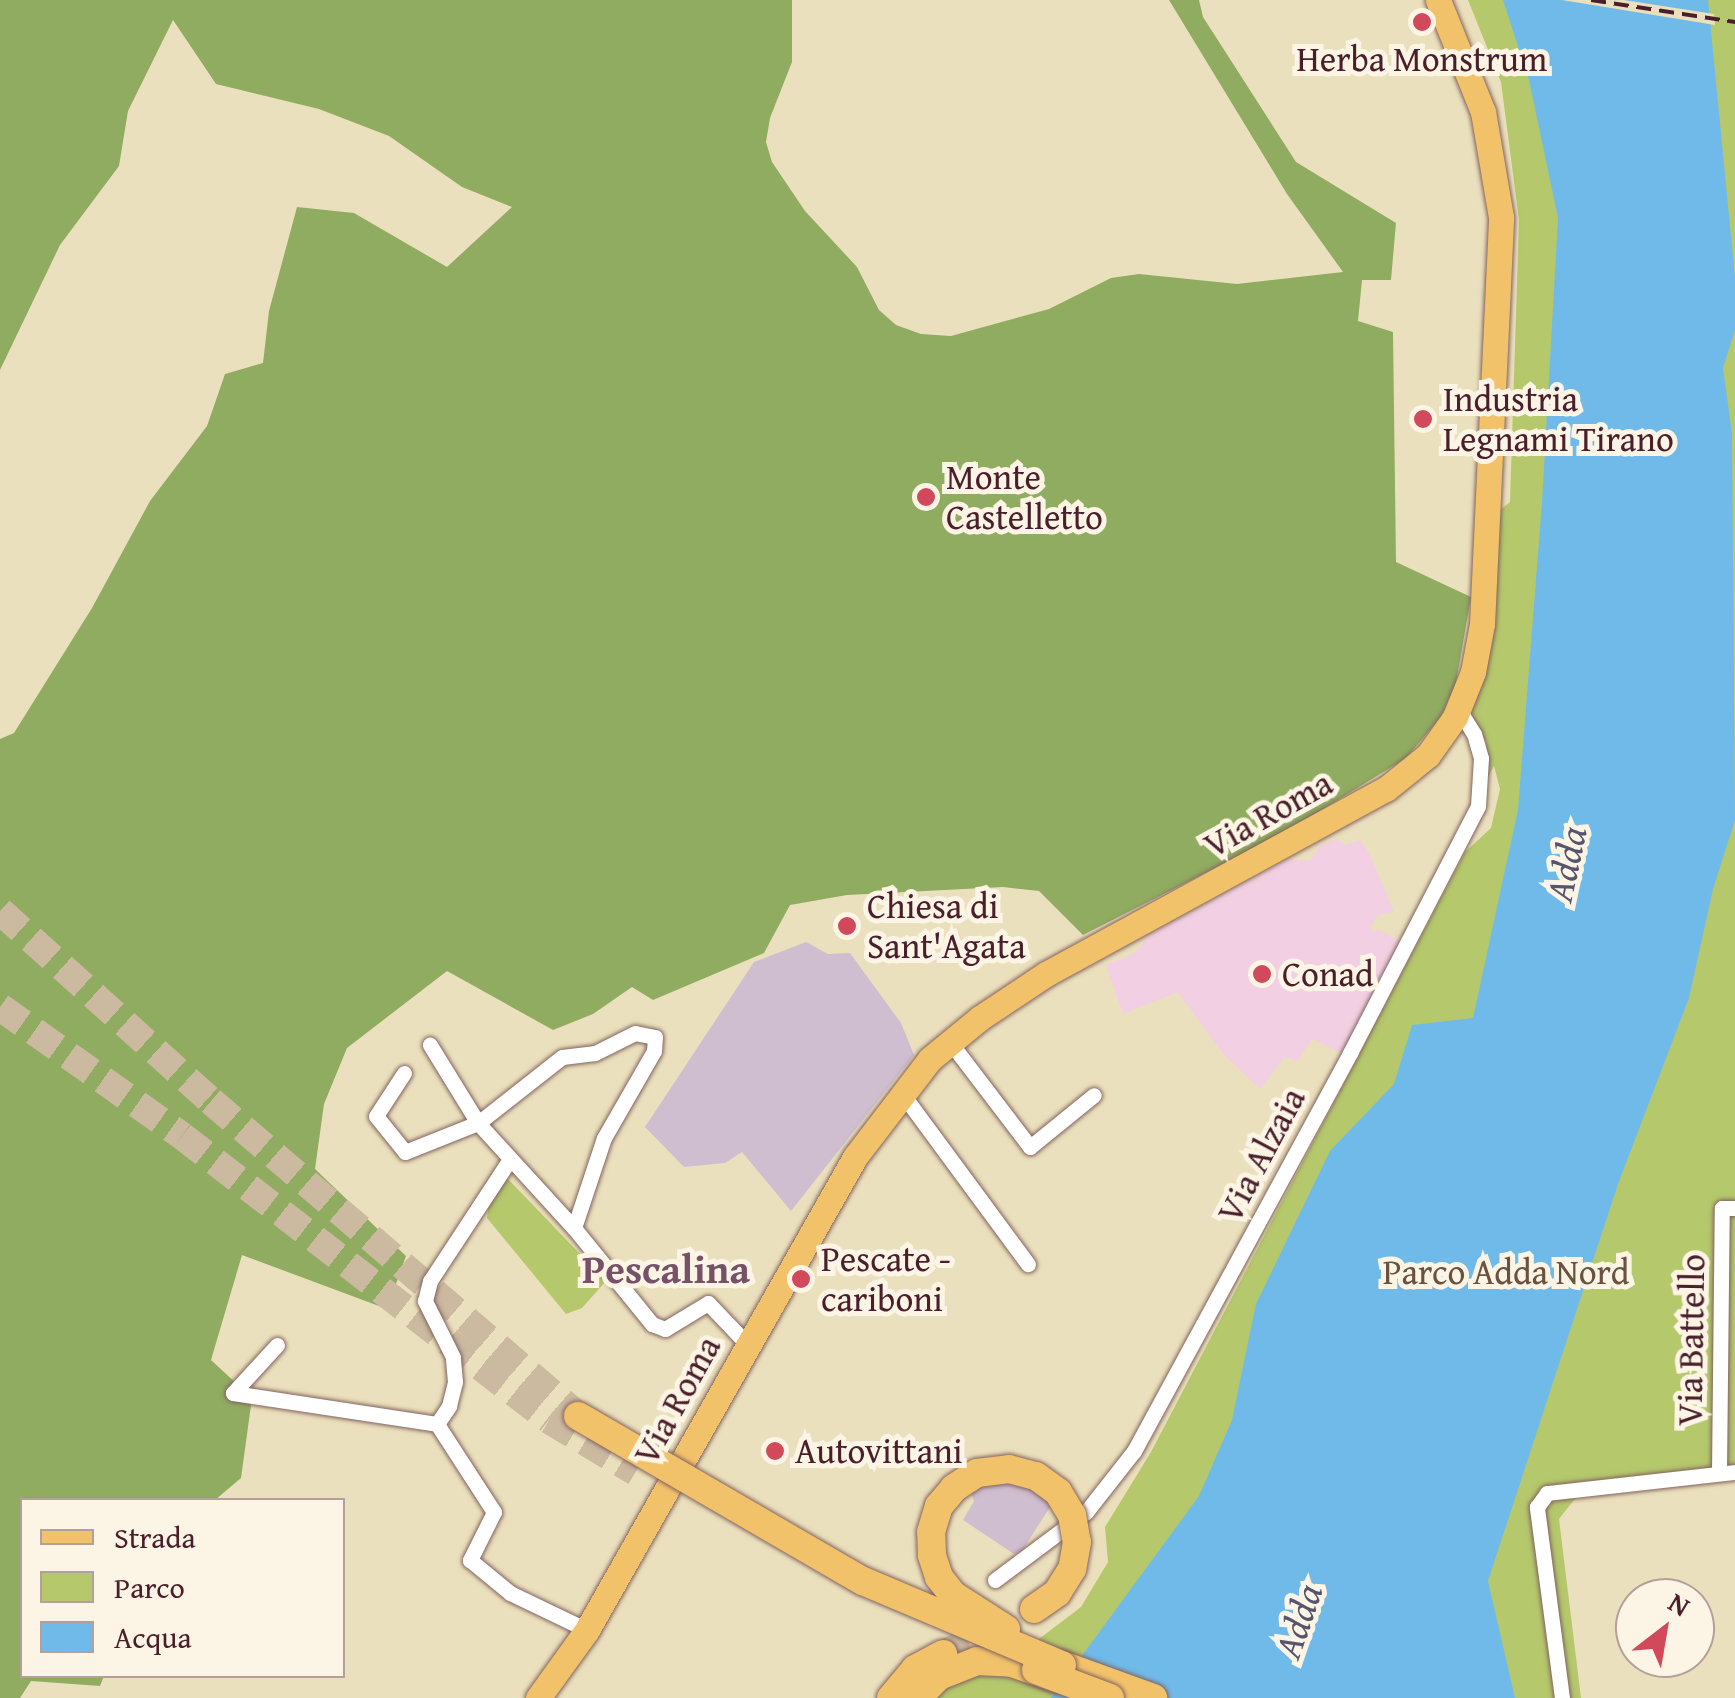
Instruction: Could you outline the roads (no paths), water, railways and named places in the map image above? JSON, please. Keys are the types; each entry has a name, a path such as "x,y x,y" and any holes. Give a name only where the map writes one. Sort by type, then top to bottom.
{"highway":[{"path":"578,1416 863,1581 1153,1698"},
{"path":"1024,1615 1057,1592 1072,1569 1078,1542 1072,1515 1054,1488 1036,1476 1009,1468 977,1473 954,1488 936,1514 930,1537 935,1568 957,1598 1062,1664"},
{"path":"636,1472 886,1609 1110,1698"},
{"path":"909,1697 916,1669 943,1654"},
{"path":"909,1697 950,1670 994,1660 1017,1664 1110,1698"}],"main road":[{"name":"Via Roma","path":"538,1698 588,1630 846,1172 902,1092 950,1042 1046,974 1386,788 1434,748 1459,710 1477,656 1483,609 1501,217 1483,112 1438,0"}],"street":[{"name":"Via Alzaia","path":"995,1580 1086,1512 1134,1450 1478,806 1482,779 1480,751 1459,710"},
{"path":"404,1073 376,1116 405,1152 478,1124 562,1056 595,1053 635,1033 655,1037 654,1051 604,1138 574,1228"},
{"path":"950,1042 1030,1147 1094,1095"},
{"path":"430,1045 478,1124 574,1228 652,1324 665,1330 708,1303 748,1345"},
{"path":"902,1092 1028,1264"},
{"path":"437,1424 449,1406 454,1382 453,1357 424,1301 430,1281 510,1159"},
{"name":"Via Battello","path":"1727,1472 1728,1208"},
{"path":"277,1346 234,1392 437,1424 494,1512 470,1560 510,1593 588,1630"},
{"path":"1562,1698 1537,1506 1547,1493 1727,1472"}],"water":[{"name":"Parco Adda Nord","path":"1503,0 1708,0 1735,277 1735,330 1723,368 1732,433 1735,820 1713,889 1689,998 1618,1184 1488,1581 1515,1698 1051,1698 1199,1496 1232,1420 1256,1304 1330,1151 1394,1084 1412,1025 1473,1018 1518,810 1542,503 1558,218 1529,80"}],"tunnel":[{"path":"0,911 211,1101 578,1416"},
{"path":"0,1007 182,1136 549,1420 636,1472"},
{"path":"943,1654 1004,1625"}],"railway":[{"path":"1591,0 1735,22"}],"place":[{"name":"Herba Monstrum","path":"1422,22"},
{"name":"Industria Legnami Tirano","path":"1423,419"},
{"name":"Monte Castelletto","path":"926,497"},
{"name":"Chiesa di Sant'Agata","path":"847,926"},
{"name":"Conad","path":"1262,974"},
{"name":"Pescate - cariboni","path":"801,1279"},
{"name":"Autovittani","path":"775,1451"}],"district":[{"name":"Pescalina","path":"666,1269"}],"water label":[{"name":"Adda","path":"1566,864"},
{"name":"Adda","path":"1298,1621"}]}
